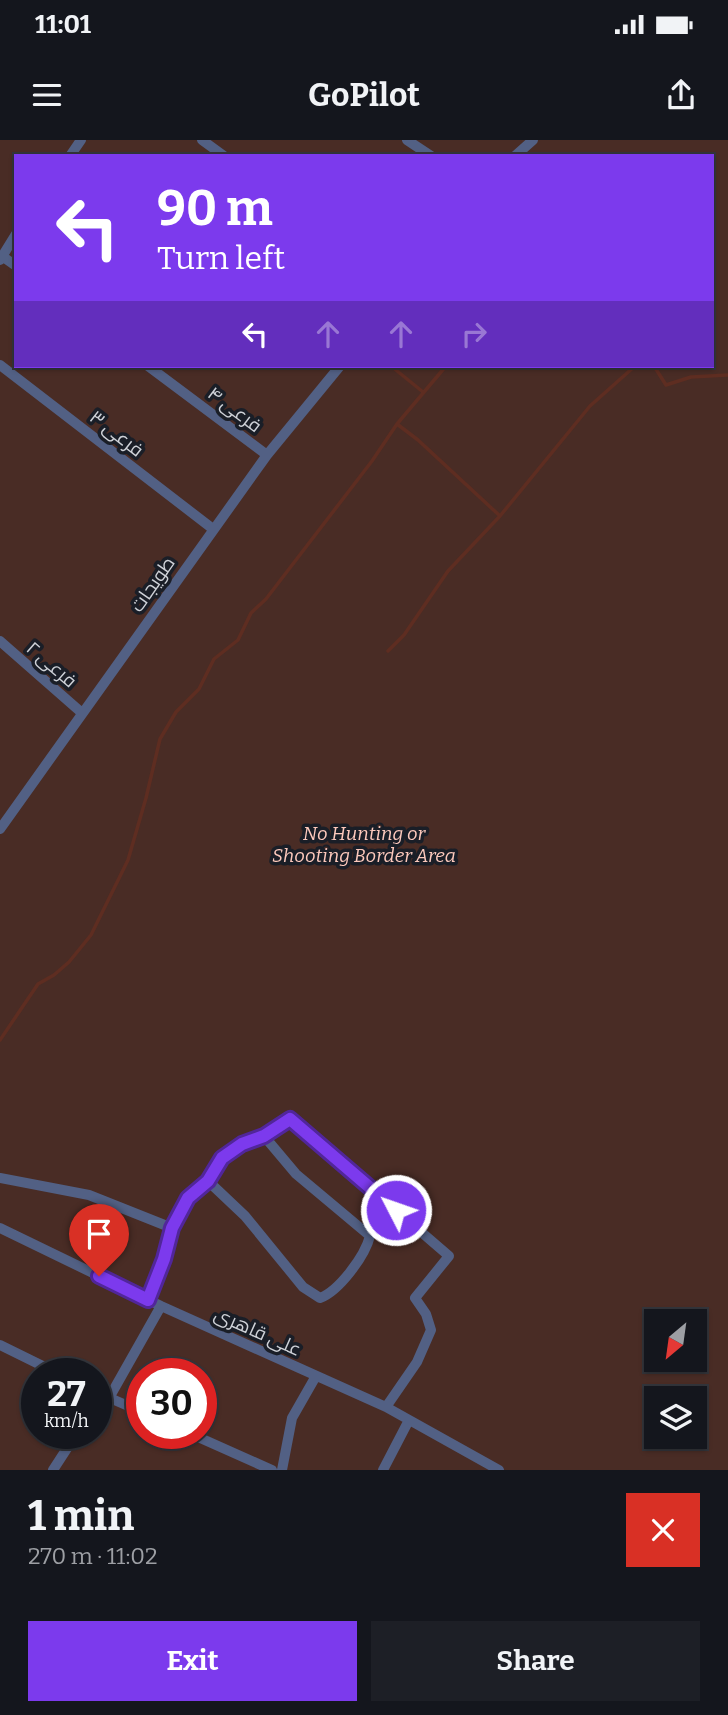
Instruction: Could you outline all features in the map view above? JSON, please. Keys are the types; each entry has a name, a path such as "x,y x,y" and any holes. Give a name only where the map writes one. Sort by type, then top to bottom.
{"street":[{"path":"202,140 221,154"},
{"path":"407,140 428,154"},
{"path":"517,154 533,140"},
{"path":"1,258 14,236"},
{"name":"فرعی ۳","path":"0,365 213,529"},
{"name":"فرعی ۴","path":"151,368 267,455"},
{"name":"طویجات","path":"0,829 267,455 338,368"},
{"name":"فرعی ۲","path":"0,641 82,713"},
{"path":"148,1300 164,1259 172,1228 188,1198 208,1181 222,1158 242,1144 264,1136 290,1119 449,1256 415,1298 426,1314 431,1330 417,1362 386,1408"},
{"path":"208,1181 245,1216 303,1287 320,1298 330,1295 367,1247 370,1236 296,1174 264,1136"},
{"path":"0,1178 89,1195 172,1228"},
{"name":"علی قاهری","path":"0,1228 148,1300 386,1408 499,1470"},
{"path":"112,1393 161,1306"},
{"path":"0,1345 26,1358"},
{"path":"282,1470 292,1418 316,1376"},
{"path":"383,1470 409,1420"},
{"path":"217,1445 272,1470"},
{"path":"57,1469 68,1449"}],"green space":[{"name":"No Hunting or Shooting Border Area","path":"0,140 728,140 728,1470 0,1470"}],"waterway":[{"path":"393,368 423,392"},
{"path":"0,1040 38,984 69,962 91,935 128,860 160,739 176,712 199,689 214,659 238,640 251,613 266,599 372,461 397,424 444,368"},
{"path":"500,516 590,406 633,368"},
{"path":"655,368 666,385 691,377 728,375"},
{"path":"388,651 404,635 448,571 500,516 397,424"}],"route":[{"path":"99,1276 148,1300 164,1259 172,1228 188,1198 208,1181 222,1158 242,1144 264,1136 290,1119 396,1210"}]}
